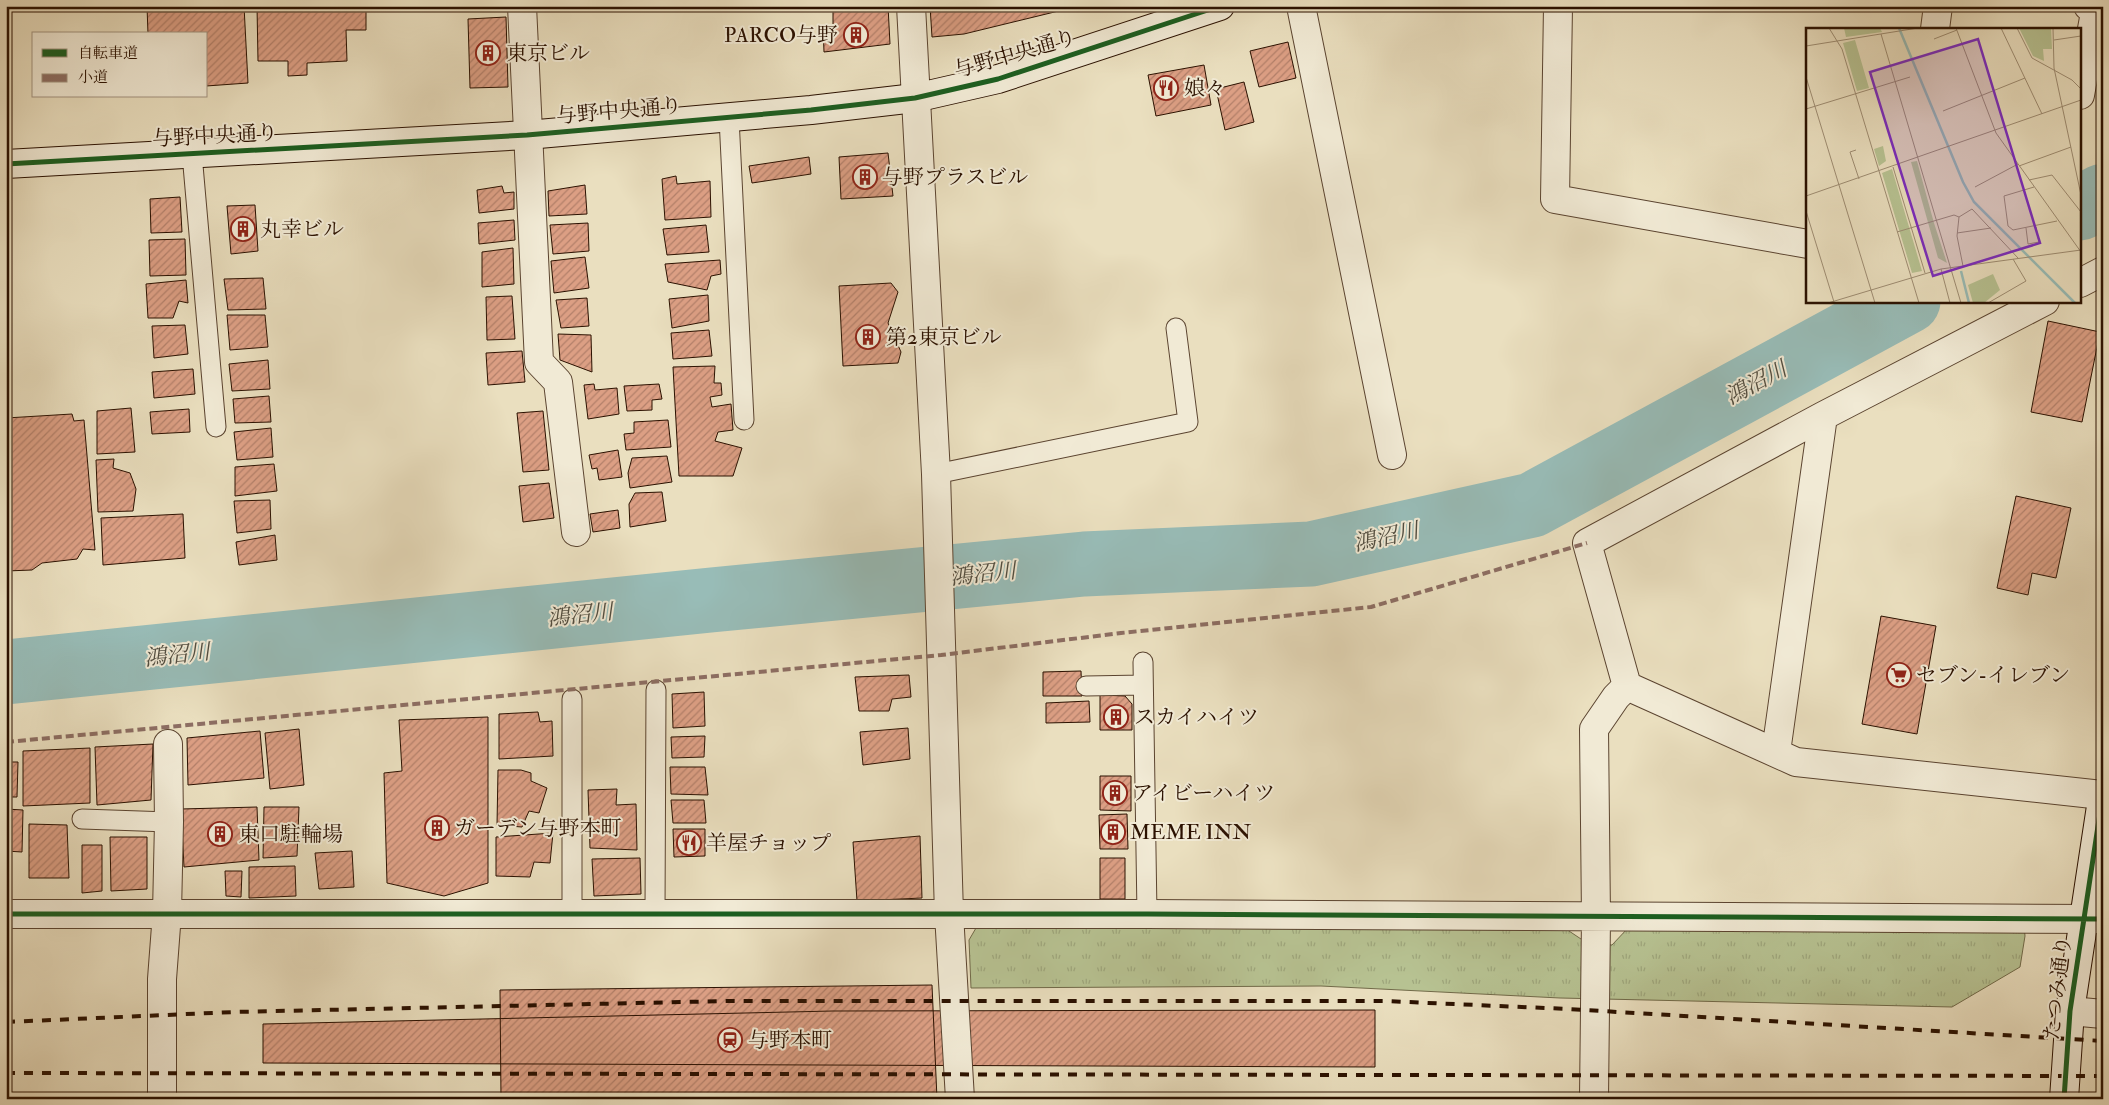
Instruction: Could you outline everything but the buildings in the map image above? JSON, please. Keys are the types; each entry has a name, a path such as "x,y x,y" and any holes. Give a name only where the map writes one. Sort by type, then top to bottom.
{"street":[{"path":"522,6 539,362 558,382 576,532"},
{"path":"911,6 936,474 949,914 960,1099"},
{"path":"1301,6 1392,455"},
{"path":"1558,6 1555,199 1806,244"},
{"path":"1934,28 1938,6"},
{"path":"2082,84 2096,7 2088,6"},
{"name":"与野中央通り","path":"6,164 527,135 729,118 915,98 998,79 1217,7"},
{"path":"2082,282 2103,271"},
{"path":"1627,686 1586,543 1823,416 2043,302"},
{"path":"1776,752 1823,416"},
{"path":"1627,686 1796,762 2103,794"},
{"path":"1594,1099 1596,917 1594,728 1616,697 1627,686"},
{"path":"162,1099 162,979 167,913 169,822 168,744"},
{"name":"たつみ通り","path":"2064,1099 2070,1012 2093,919 2103,794"},
{"path":"6,914 1147,914 2093,919"},
{"path":"2070,1012 2103,1014"}],"lane":[{"path":"729,118 744,420"},
{"path":"192,154 216,428"},
{"path":"936,474 1188,422 1176,328"},
{"path":"1143,662 1147,914"},
{"path":"1086,686 1143,685"},
{"path":"655,914 656,690"},
{"path":"572,699 572,915"},
{"path":"82,819 169,822"}],"green space":[{"path":"2024,925 2025,936 2020,967 1952,1007 1560,998 1321,986 971,988 969,940 976,928 1566,929 1587,943 1612,945 1628,928"}],"waterway":[{"name":"鴻沼川","path":"2082,207 2103,196"},
{"name":"鴻沼川","path":"6,672 1084,564 1311,554 1532,505 1906,302"}],"railway":[{"path":"6,1022 234,1012 728,1001 1384,1001 1568,1009 2103,1041"},
{"path":"6,1073 2103,1076"}],"marked path":[{"path":"6,742 941,655 1121,633 1371,607 1587,543"}],"cycle path":[{"path":"6,164 527,135 811,110 915,98 998,79 1220,6"},
{"path":"2064,1099 2070,1011 2103,793"},
{"path":"6,914 1147,914 2103,919"}],"place":[{"name":"PARCO与野","path":"856,35"},
{"name":"東京ビル","path":"488,53"},
{"name":"娘々","path":"1166,88"},
{"name":"与野プラスビル","path":"865,177"},
{"name":"丸幸ビル","path":"243,229"},
{"name":"第2東京ビル","path":"868,337"},
{"name":"セブン-イレブン","path":"1899,675"},
{"name":"スカイハイツ","path":"1116,717"},
{"name":"アイビーハイツ","path":"1115,793"},
{"name":"ガーデン与野本町","path":"437,828"},
{"name":"MEME INN","path":"1113,832"},
{"name":"東口駐輪場","path":"220,834"},
{"name":"羊屋チョップ","path":"689,843"},
{"name":"与野本町","path":"730,1040"}]}
